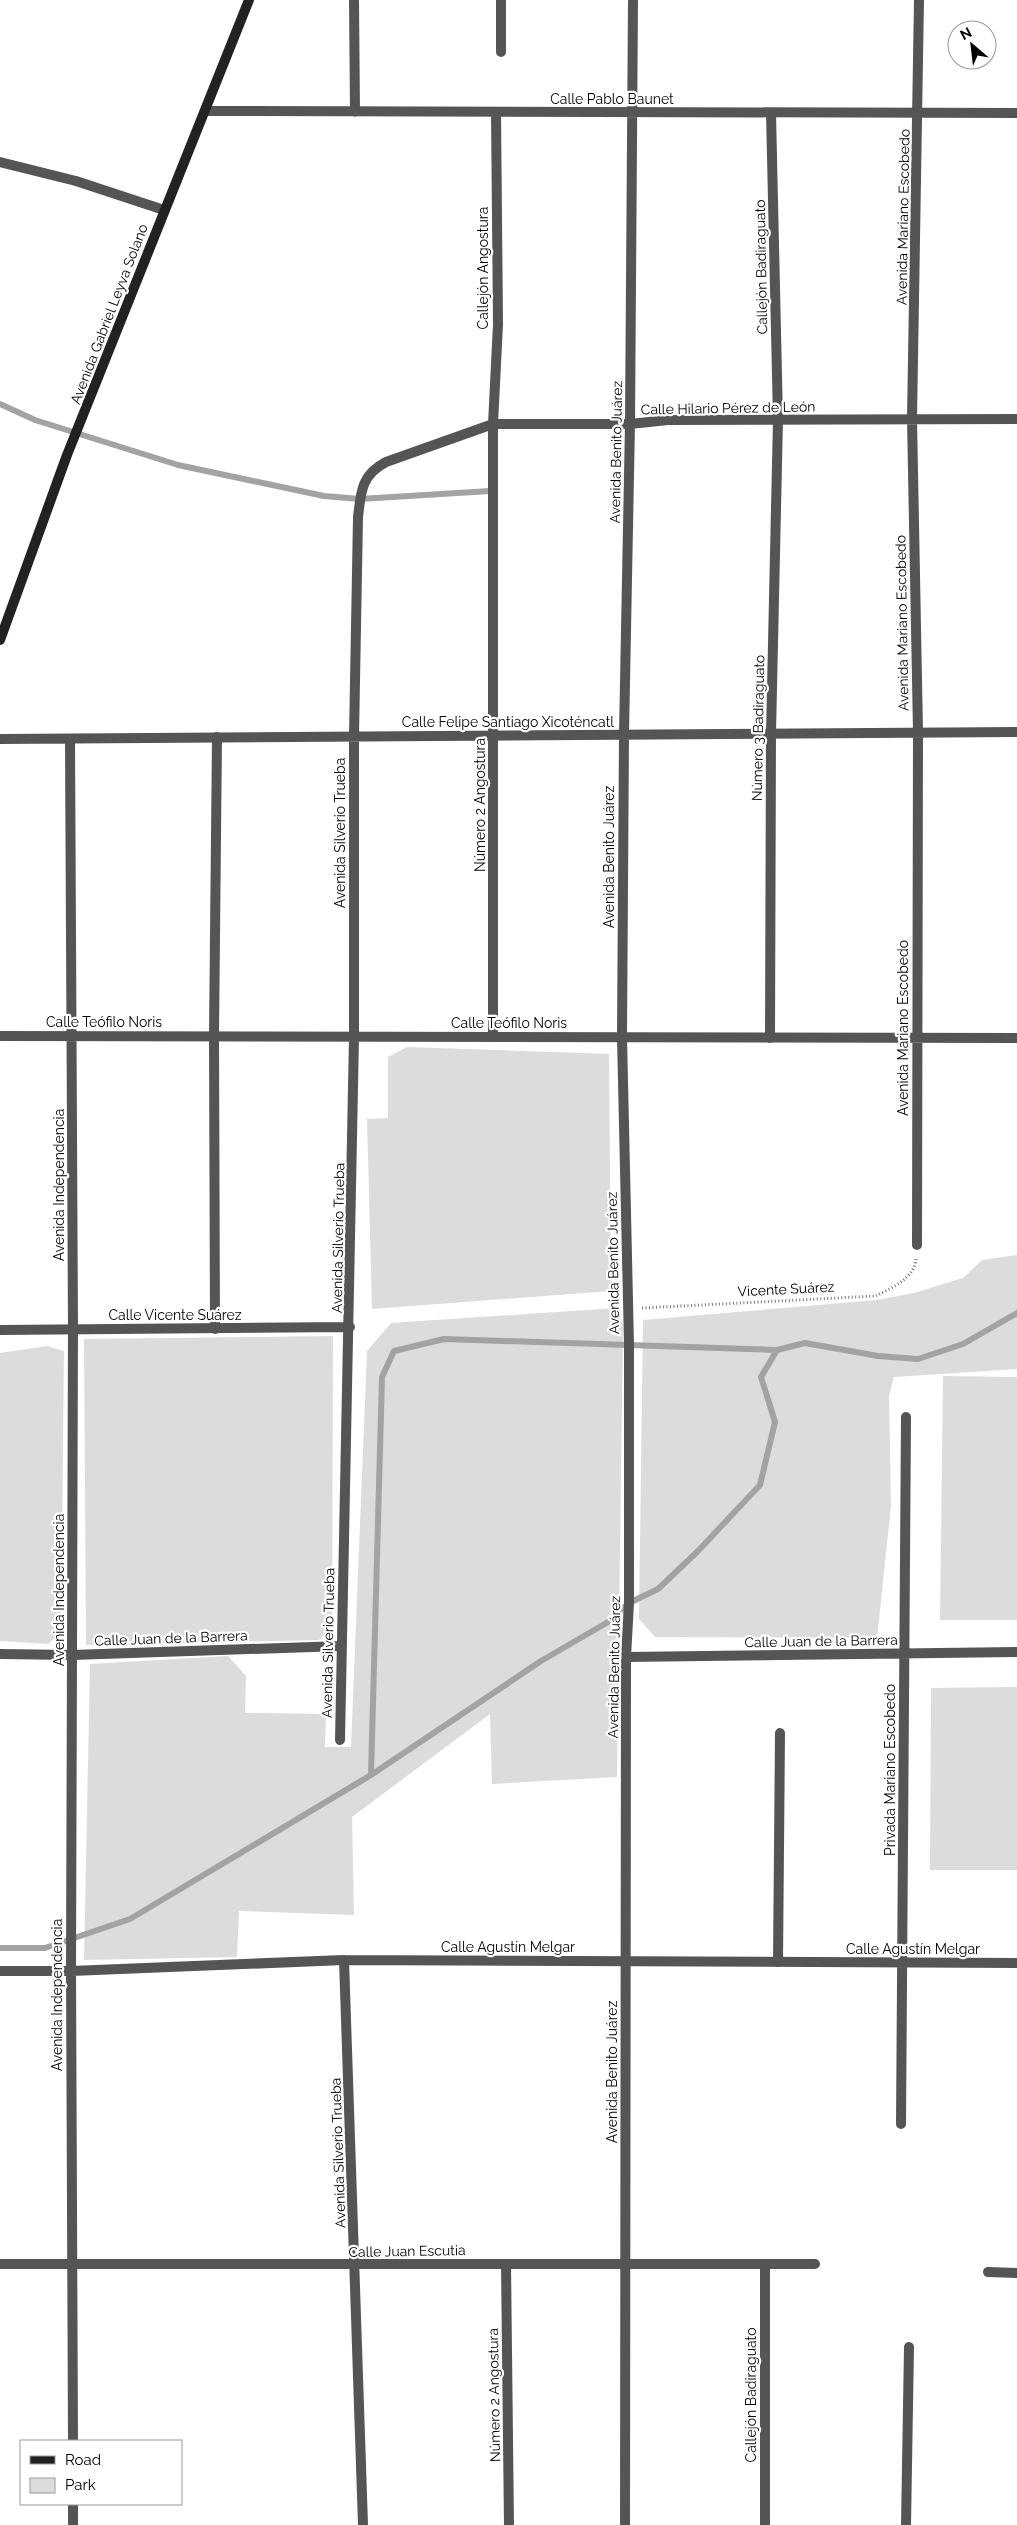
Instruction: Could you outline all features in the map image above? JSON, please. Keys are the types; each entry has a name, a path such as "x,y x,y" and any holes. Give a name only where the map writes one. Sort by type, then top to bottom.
{"street":[{"name":"Avenida Gabriel Leyva Solano","path":"0,640 67,455 164,210 207,112 250,0"},
{"path":"354,0 354,112"},
{"path":"500,52 501,0"},
{"name":"Avenida Benito Juárez","path":"625,2525 626,1657 629,1603 629,1345 622,1037 633,0"},
{"name":"Avenida Mariano Escobedo","path":"917,1245 918,732 912,419 919,114 919,0"},
{"name":"Calle Pablo Baunet","path":"207,112 1017,113"},
{"name":"Callejón Angostura","path":"493,424 498,324 496,112"},
{"name":"Callejón Badiraguato","path":"771,113 778,420"},
{"path":"0,162 76,181 164,210"},
{"name":"Calle Hilario Pérez de León","path":"386,462 493,424 630,424 668,420 1017,419"},
{"name":"Número 3 Badiraguato","path":"770,1038 771,733 778,420"},
{"name":"Número 2 Angostura","path":"493,424 494,1037"},
{"name":"Avenida Silverio Trueba","path":"340,1740 350,1327 354,1037 354,736 358,517 362,485 375,468 386,462"},
{"name":"Calle Felipe Santiago Xicoténcatl","path":"0,739 1017,732"},
{"path":"215,1329 214,1036 217,737"},
{"name":"Avenida Independencia","path":"70,738 73,1329 71,1971 73,2440"},
{"name":"Calle Teófilo Noris","path":"0,1036 1017,1038"},
{"name":"Calle Vicente Suárez","path":"0,1330 350,1327"},
{"name":"Privada Mariano Escobedo","path":"901,2124 906,1417"},
{"name":"Calle Juan de la Barrera","path":"0,1654 72,1655 342,1646"},
{"name":"Calle Juan de la Barrera","path":"626,1657 1017,1652"},
{"path":"778,1962 780,1733"},
{"name":"Avenida Silverio Trueba","path":"344,1960 356,2266 363,2525"},
{"name":"Calle Agustín Melgar","path":"0,1971 71,1971 344,1960 1017,1963"},
{"name":"Calle Juan Escutia","path":"0,2264 356,2266 815,2264"},
{"name":"Número 2 Angostura","path":"506,2264 509,2525"},
{"name":"Callejón Badiraguato","path":"765,2264 765,2525"},
{"path":"988,2272 1017,2273"},
{"path":"906,2525 908,2347"},
{"path":"73,2505 74,2525"}],"path":[{"name":"Vicente Suárez","path":"627,1308 876,1296 901,1282 916,1266 917,1245"}],"green space":[{"path":"407,1047 609,1054 611,1291 372,1309 367,1119 388,1118 388,1057"},
{"path":"1017,1255 1017,1369 894,1377 889,1396 891,1506 877,1638 655,1637 639,1619 643,1320 877,1300 914,1293 963,1278 982,1260"},
{"path":"617,1308 623,1324 617,1777 492,1784 490,1714 352,1817 354,1915 239,1911 237,1957 84,1960 90,1664 228,1656 246,1676 245,1713 326,1714 325,1747 351,1747 367,1351 391,1323"},
{"path":"333,1336 332,1626 319,1640 86,1645 84,1339"},
{"path":"47,1346 64,1351 61,1633 48,1644 0,1641 0,1353"},
{"path":"943,1376 1017,1377 1017,1620 940,1620"},
{"path":"1017,1687 1017,1870 930,1870 931,1688"}],"waterway":[{"path":"0,404 35,420 178,465 324,496 360,499 490,491"},
{"path":"0,1948 45,1948 130,1919 371,1775 541,1661 608,1622 629,1603 658,1589 698,1551 760,1485 775,1422 761,1377 777,1350 805,1343 878,1356 918,1359 963,1344 1017,1313"},
{"path":"371,1775 382,1377 394,1351 444,1339 777,1350"}]}
